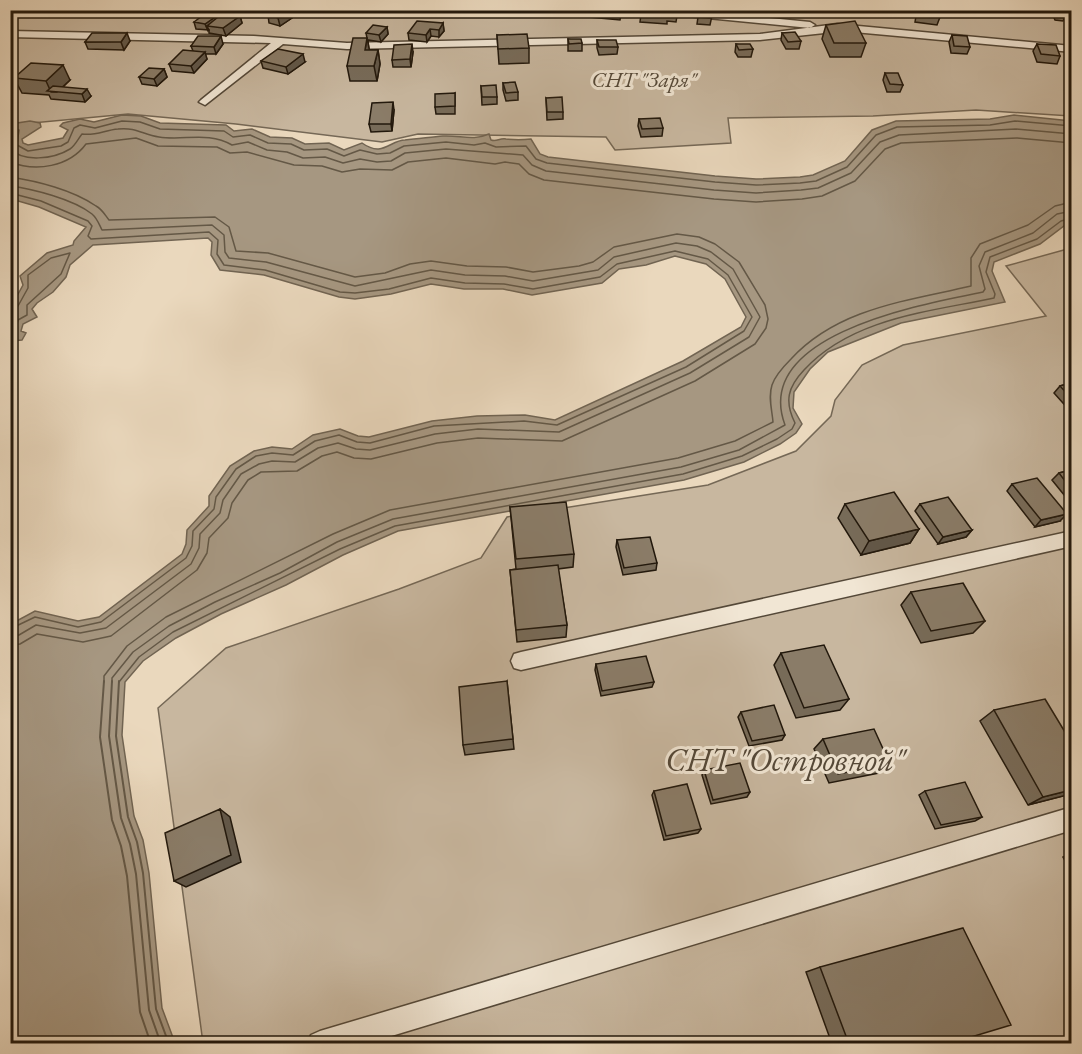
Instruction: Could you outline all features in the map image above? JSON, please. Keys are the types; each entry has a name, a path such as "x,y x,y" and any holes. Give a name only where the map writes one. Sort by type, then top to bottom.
{"lane":[{"path":"656,10 1071,49"},
{"path":"10,34 254,39 347,46 748,38 841,28"},
{"path":"206,102 279,42"},
{"path":"521,661 1071,538"},
{"path":"320,1044 1071,818"}],"green space":[{"name":"СНТ \"Заря\"","path":"11,11 1071,11 1071,116 976,110 873,116 728,118 731,143 615,150 606,137 418,134 382,142 236,124 128,114 11,125"},
{"name":"СНТ \"Островной\"","path":"1071,248 1071,1043 203,1043 158,708 226,648 399,589 481,558 507,517 708,485 796,451 831,416 835,400 862,365 903,345 1046,316 1006,266"}],"water":[{"path":"122,115 141,116 160,123 226,125 234,131 252,129 270,137 292,138 305,144 329,143 344,150 362,143 375,149 381,149 405,140 443,136 477,137 489,134 491,140 531,139 540,154 548,157 756,179 813,175 845,161 872,130 896,121 990,119 1014,115 1071,121 1071,224 1064,226 1040,244 994,262 992,271 1005,302 901,323 828,352 810,369 794,392 793,408 802,424 796,433 780,444 744,462 684,480 398,531 221,614 176,638 143,661 125,682 122,735 134,816 143,840 149,873 162,1008 175,1043 11,1043 11,624 35,611 78,621 99,617 182,554 186,544 187,530 209,506 209,496 230,466 254,451 272,447 292,449 313,435 340,429 358,436 369,437 432,421 477,416 525,415 555,420 683,361 741,327 746,317 725,279 706,264 675,256 646,265 619,269 602,283 532,295 503,289 464,289 431,284 391,294 355,299 339,297 264,275 220,270 211,255 212,242 208,238 93,245 70,265 66,277 53,292 32,309 37,317 23,324 21,331 26,333 22,340 11,341 11,307 23,285 20,276 47,253 73,245 86,227 39,207 11,199 11,124 30,121 40,123 41,127 22,139 23,143 28,145 63,138 68,130 60,126 63,123 80,119 94,122"}],"building":[{"path":"276,10 291,10 278,18 268,15"},
{"path":"598,10 621,10 620,12"},
{"path":"642,10 678,10 677,15 668,14 668,17 641,14"},
{"path":"699,10 713,11 711,18 698,17"},
{"path":"919,10 941,10 940,17 918,14"},
{"path":"1058,10 1066,10 1067,13 1058,13"},
{"path":"206,13 218,15 205,24 194,22"},
{"path":"223,13 240,16 223,28 207,26"},
{"path":"417,21 443,23 439,30 430,29 426,35 408,33"},
{"path":"855,21 866,43 834,43 826,25"},
{"path":"373,25 387,27 379,35 366,33"},
{"path":"795,32 801,41 788,42 782,33"},
{"path":"92,33 127,33 121,42 85,42"},
{"path":"527,34 529,48 498,49 497,35"},
{"path":"952,35 967,36 970,47 954,46"},
{"path":"198,36 221,36 214,47 191,46"},
{"path":"353,38 367,38 365,50 378,50 374,66 347,66"},
{"path":"568,39 581,39 582,43 569,44"},
{"path":"597,40 616,40 618,47 599,47"},
{"path":"412,44 410,59 392,60 394,45"},
{"path":"736,44 750,44 753,49 739,50"},
{"path":"1037,44 1056,45 1060,56 1041,54"},
{"path":"278,49 303,54 286,67 261,61"},
{"path":"183,50 205,52 191,66 169,64"},
{"path":"31,63 63,65 46,81 14,78"},
{"path":"149,68 164,69 154,79 139,77"},
{"path":"885,73 898,73 903,85 890,84"},
{"path":"515,82 518,92 506,93 503,83"},
{"path":"496,85 497,97 482,97 481,86"},
{"path":"53,86 87,89 82,94 47,91"},
{"path":"455,93 455,106 435,107 435,94"},
{"path":"562,97 563,112 547,112 546,98"},
{"path":"393,102 391,124 369,124 372,103"},
{"path":"660,118 663,128 642,129 639,119"},
{"path":"1071,383 1071,398 1060,386"},
{"path":"1071,470 1071,489 1059,473"},
{"path":"1037,478 1067,514 1041,520 1012,484"},
{"path":"894,492 919,529 869,541 845,504"},
{"path":"948,497 972,530 943,537 920,504"},
{"path":"566,502 574,554 516,559 510,507"},
{"path":"650,537 657,563 624,568 617,540"},
{"path":"558,565 567,625 516,630 510,570"},
{"path":"963,583 985,621 931,631 911,592"},
{"path":"824,645 849,699 804,708 781,653"},
{"path":"646,656 654,682 602,691 596,664"},
{"path":"507,681 513,739 463,745 459,687"},
{"path":"1045,699 1071,742 1071,790 1043,797 994,710"},
{"path":"774,705 785,735 752,741 741,712"},
{"path":"874,729 890,764 838,774 823,739"},
{"path":"740,763 750,792 713,800 704,770"},
{"path":"965,782 982,817 941,825 925,791"},
{"path":"687,784 701,829 666,836 654,791"},
{"path":"220,809 231,855 174,881 165,833"},
{"path":"963,928 1011,1025 948,1044 849,1044 820,967"}]}
